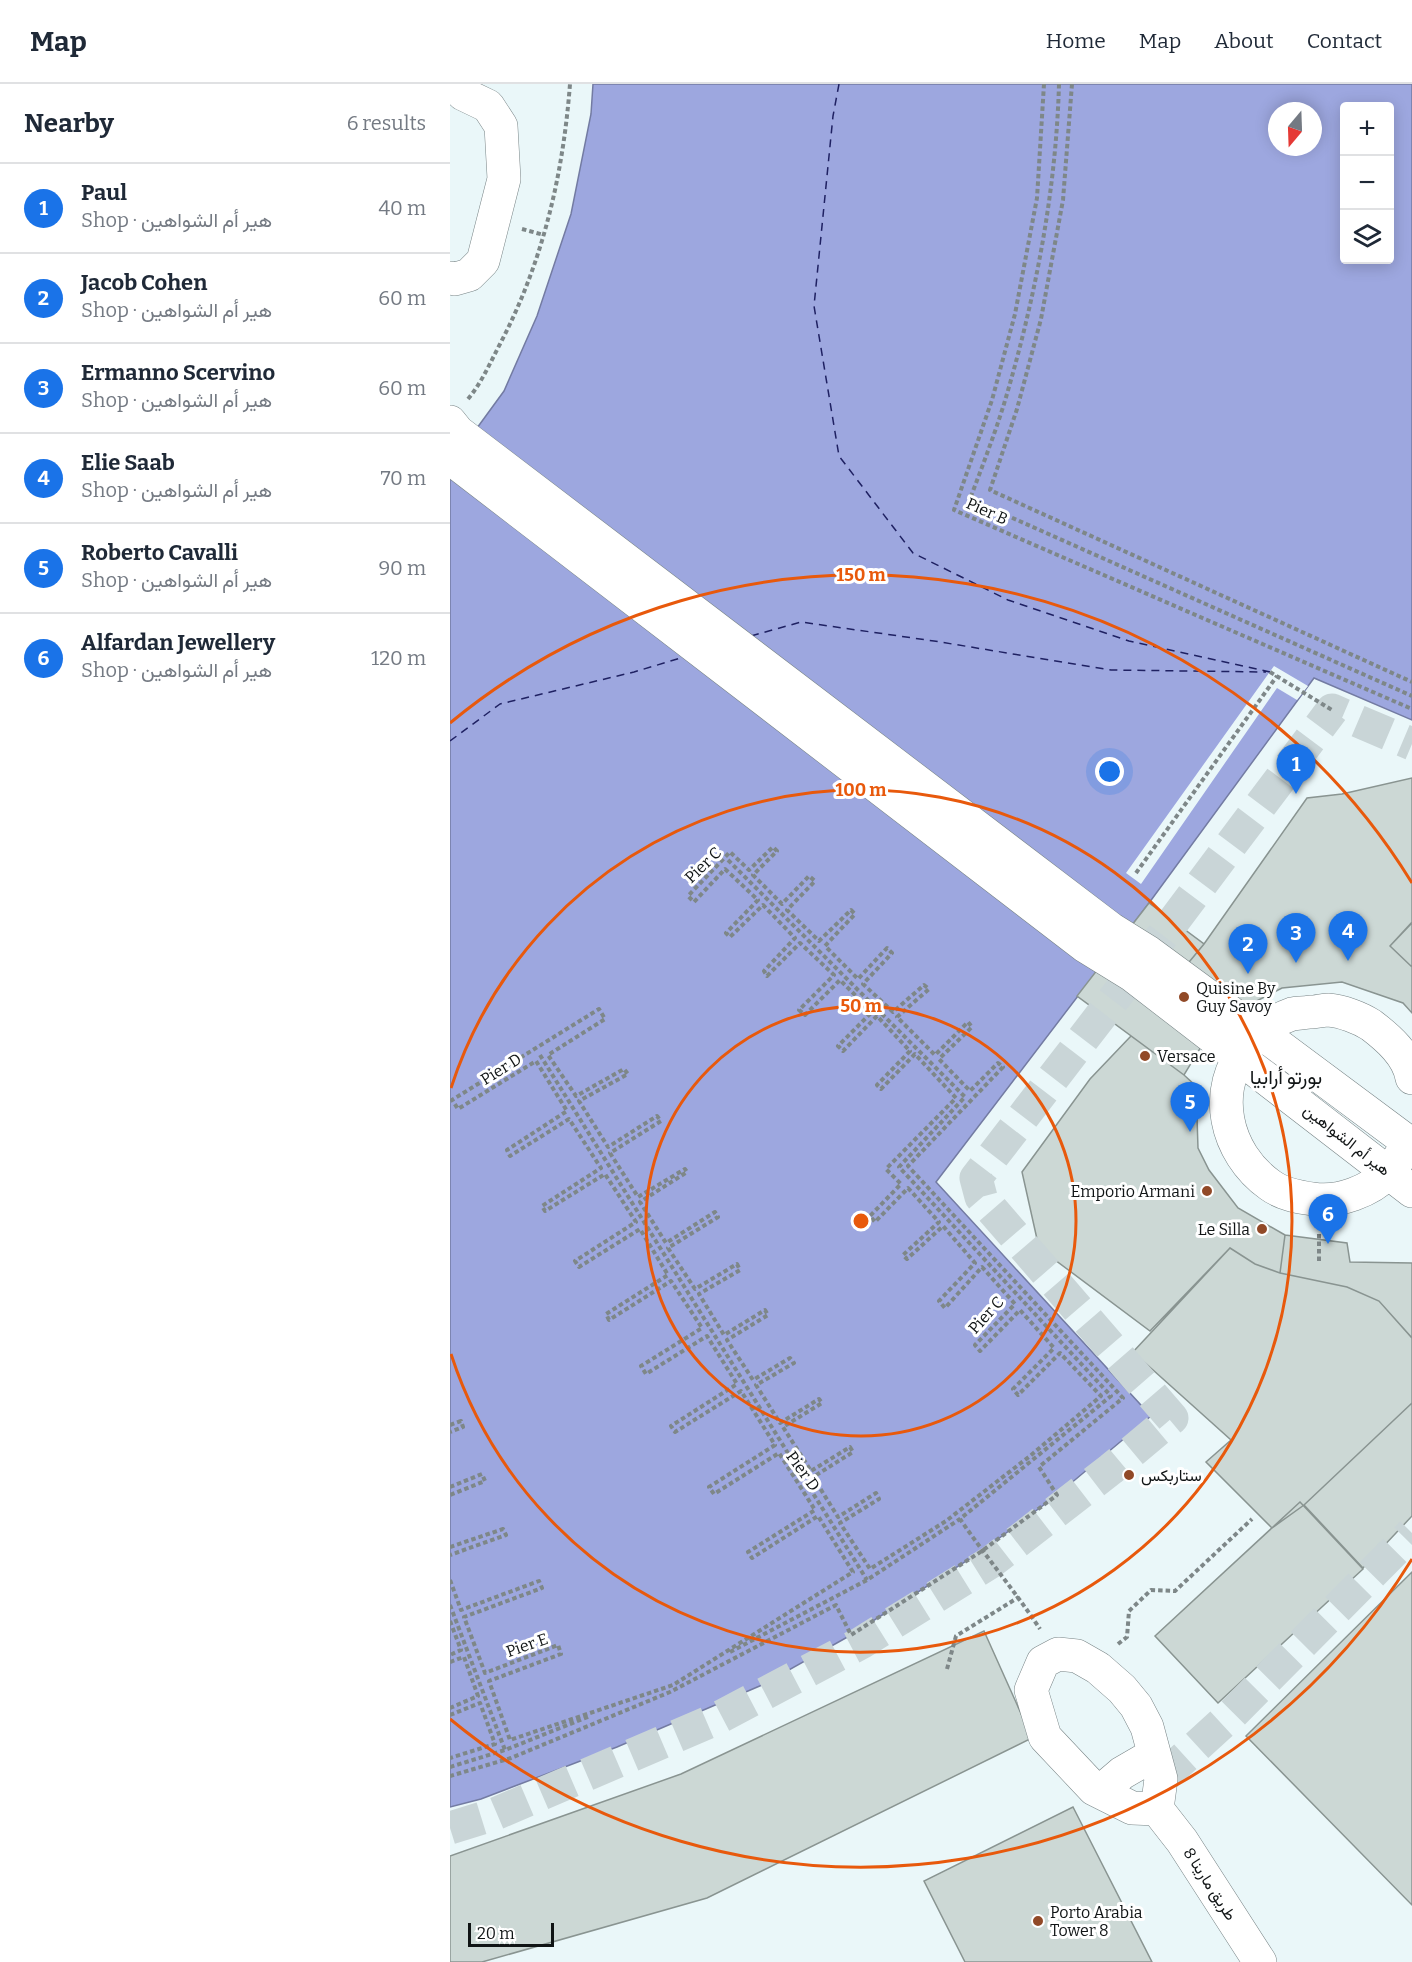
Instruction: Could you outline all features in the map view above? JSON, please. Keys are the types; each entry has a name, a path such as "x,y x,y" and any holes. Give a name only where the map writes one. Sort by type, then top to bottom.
{"street":[{"path":"450,278 469,275 483,261 504,179 501,126 488,106 459,96"},
{"path":"456,429 1095,935 1149,952 1241,1039"},
{"path":"1411,1139 1401,1182 1369,1188 1344,1197 1319,1200 1294,1196 1272,1186 1252,1171 1242,1158 1228,1128 1226,1104 1229,1079 1241,1039 1292,1014 1328,1010 1363,1020 1392,1041 1411,1072 1412,1078"},
{"name":"هير أم الشواهين","path":"1241,1039 1411,1139"},
{"name":"هير أم الشواهين","path":"1241,1039 1401,1182"},
{"path":"1058,1654 1077,1656 1092,1664 1122,1689 1136,1706 1147,1727 1161,1779 1157,1809 1132,1808 1094,1789 1045,1737 1031,1690 1043,1662 1058,1654"},
{"path":"1101,1791 1122,1773 1153,1755"},
{"name":"طريق مارينا 8","path":"1157,1809 1182,1841 1260,1962"}],"path":[{"path":"456,429 506,333 536,263 553,200 567,119 570,84"},
{"name":"Pier B","path":"1044,84 1037,198 1015,314 992,400 954,510 1412,709"},
{"path":"1059,84 1050,198 1029,313 1004,405 970,499 1412,696"},
{"name":"Pier B","path":"1072,84 1063,200 1041,319 1017,409 990,489 1412,682"},
{"path":"1270,672 1332,710"},
{"path":"1136,873 1277,676"},
{"name":"Pier C","path":"946,1521 1030,1456 1101,1396 1060,1353 1018,1395 1013,1389 1053,1348 1020,1310 980,1351 975,1345 1016,1304 982,1267 945,1308 939,1300 975,1263 943,1226 907,1259 903,1255 939,1222 908,1188 875,1222 870,1216 901,1184 886,1169 956,1098 915,1054 881,1089 877,1085 910,1051 877,1016 843,1051 838,1046 872,1012 840,980 805,1015 800,1010 834,975 800,943 768,976 764,971 795,938 763,905 730,937 726,933 758,900 725,869 694,902 688,896 730,852 749,870 773,847 777,851 753,875 782,904 809,876 814,881 787,910 819,941 851,910 855,914 825,946 858,979 887,948 892,953 863,984 893,1012 924,985 929,989 897,1017 935,1055 968,1022 972,1027 939,1059 970,1091 998,1063 1003,1067 908,1166 1123,1398 1040,1467 1057,1495 982,1551"},
{"path":"450,1767 505,1750 670,1683 867,1580 960,1519 1112,1396 899,1167 965,1097 728,860"},
{"name":"Pier D","path":"673,1685 854,1572 818,1516 752,1558 748,1552 815,1510 779,1453 714,1494 709,1487 775,1445 741,1391 675,1432 671,1426 737,1384 707,1336 646,1374 641,1366 702,1328 671,1281 609,1320 606,1314 668,1275 640,1229 579,1267 575,1260 636,1222 605,1174 545,1211 542,1206 601,1168 569,1119 510,1156 507,1150 567,1111 536,1061 459,1109 453,1100 598,1009 605,1019 548,1054 576,1096 624,1069 628,1074 579,1101 608,1147 657,1116 661,1121 610,1153 638,1197 685,1169 687,1172 640,1202 666,1243 715,1212 718,1217 668,1248 695,1289 737,1264 740,1270 699,1294 724,1335 765,1310 768,1315 727,1340 753,1380 790,1358 794,1363 756,1385 780,1423 819,1399 822,1403 783,1427 811,1471 850,1447 853,1452 813,1477 838,1516 876,1493 879,1499 840,1523 870,1569 946,1521"},
{"path":"540,1055 867,1580"},
{"path":"450,1425 461,1421 463,1427 450,1432"},
{"path":"450,1487 482,1474 485,1481 450,1494"},
{"path":"960,1519 1058,1654"},
{"path":"1092,1664 1127,1637 1129,1611 1151,1590 1175,1591 1252,1519"},
{"path":"450,1546 502,1529 506,1535 450,1555"},
{"path":"450,1776 511,1758 670,1692 836,1605 851,1635 982,1551"},
{"name":"Pier E","path":"450,1580 461,1610 539,1581 542,1588 464,1617 486,1673 558,1646 561,1654 489,1681 510,1740 673,1685"},
{"path":"947,1669 956,1636 1018,1597"},
{"path":"450,1605 505,1750"},
{"path":"450,1621 461,1650 450,1655"},
{"path":"450,1662 464,1657 478,1696 450,1708"},
{"path":"450,1715 480,1703 495,1744 450,1758"}],"water":[{"path":"593,84 1412,84 1412,720 1314,678 1149,903 936,1182 1151,1416 1057,1495 982,1551 851,1635 762,1685 617,1747 481,1799 450,1807 450,465 504,391 537,316 571,214 591,114"}],"pier":[{"path":"1274,666 1308,686 1297,700 1277,688 1141,884 1126,873"}],"building":[{"path":"1412,778 1412,923 1390,946 1412,967 1412,1013 1403,1003 1342,982 1282,988 1239,1010 1185,967 1204,944 1307,798 1342,794"},
{"path":"1149,903 1204,944 1185,967 1204,1042 1184,1075 1077,996"},
{"path":"1412,922 1412,967 1390,946"},
{"path":"1131,1036 1196,1086 1198,1148 1209,1170 1238,1208 1285,1235 1280,1273 1255,1264 1230,1248 1150,1331 1039,1248 1022,1172 1090,1079"},
{"path":"1285,1235 1347,1243 1350,1262 1412,1263 1412,1338 1379,1301 1347,1287 1280,1273"},
{"path":"1230,1248 1255,1264 1280,1273 1347,1287 1379,1301 1412,1338 1412,1403 1304,1505 1272,1528 1206,1462 1231,1440 1133,1352"},
{"path":"1412,1403 1412,1516 1363,1568 1304,1505"},
{"path":"1300,1502 1363,1569 1218,1703 1155,1636"},
{"path":"1412,1572 1412,1905 1246,1736"},
{"path":"984,1631 1032,1738 707,1898 482,1962 450,1962 450,1856 681,1774"},
{"name":"Porto Arabia Tower 8","path":"1073,1807 1152,1962 965,1962 924,1881"}],"ferry route":[{"path":"839,84 833,116 814,306 839,456 913,553 1008,600 1129,641 1270,672"},
{"path":"751,636 801,622 1111,670 1266,672"},
{"path":"450,741 500,704 634,672 684,657"}],"tunnel":[{"path":"450,1828 495,1814 714,1720 861,1643 991,1562 1111,1469 1172,1418 981,1197 976,1178 1173,922 1332,710 1412,744"},
{"path":"1161,1779 1232,1714 1412,1533"}],"place":[{"name":"Paul","path":"1296,794"},
{"name":"Elie Saab","path":"1348,961"},
{"name":"Ermanno Scervino","path":"1296,963"},
{"name":"Jacob Cohen","path":"1248,974"},
{"name":"Quisine By Guy Savoy","path":"1184,997"},
{"name":"Versace","path":"1145,1056"},
{"name":"Roberto Cavalli","path":"1190,1132"},
{"name":"Emporio Armani","path":"1207,1191"},
{"name":"Le Silla","path":"1262,1229"},
{"name":"Alfardan Jewellery","path":"1328,1244"},
{"name":"ستاربكس","path":"1129,1475"},
{"name":"Porto Arabia Tower 8","path":"1038,1921"}],"district":[{"name":"بورتو أرابيا","path":"1286,1077"}]}
